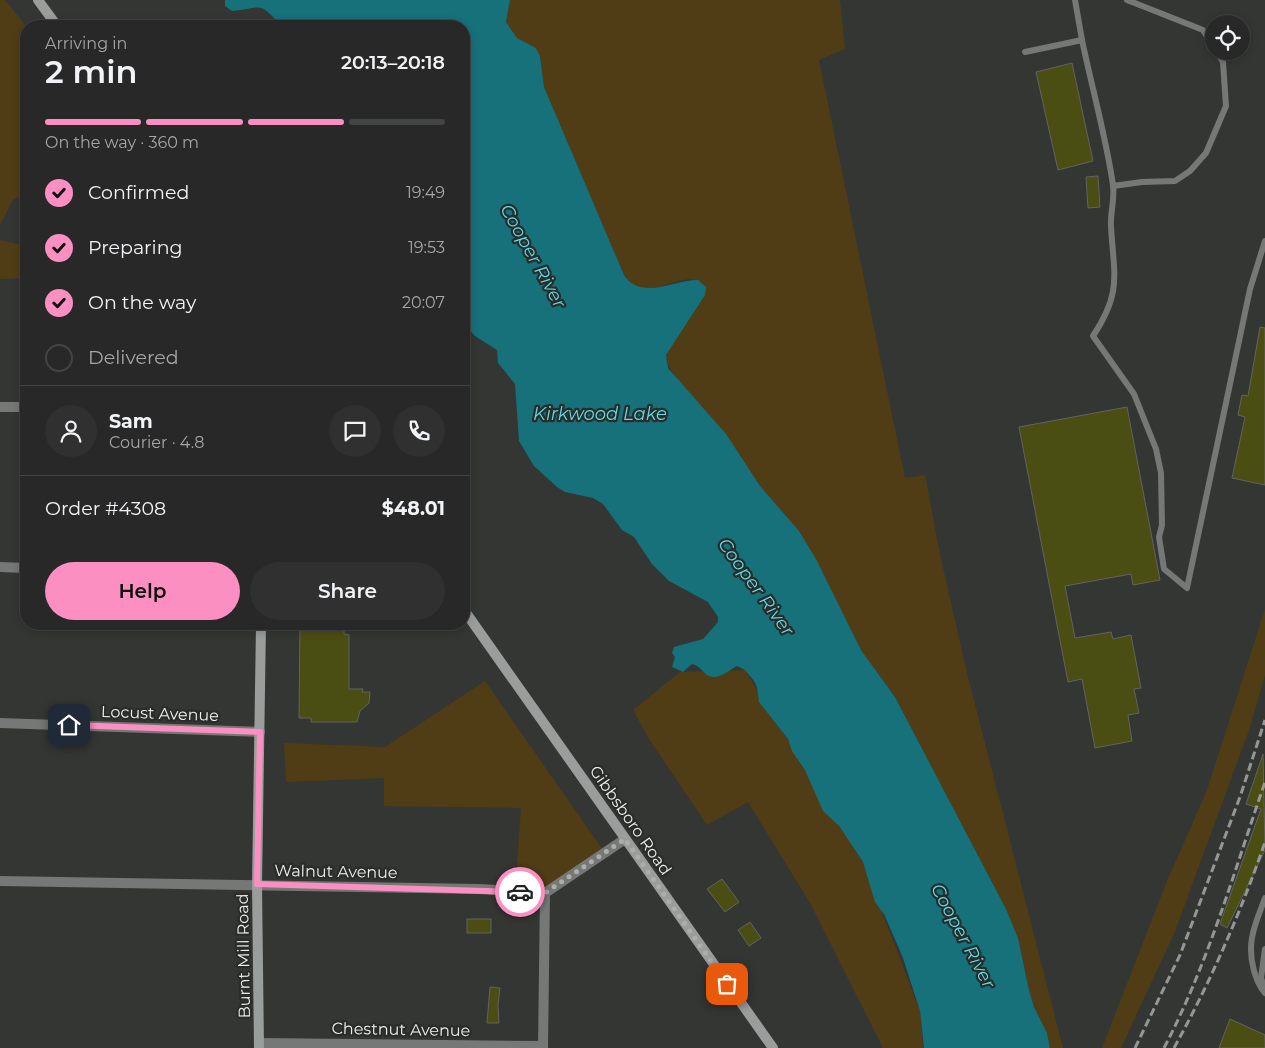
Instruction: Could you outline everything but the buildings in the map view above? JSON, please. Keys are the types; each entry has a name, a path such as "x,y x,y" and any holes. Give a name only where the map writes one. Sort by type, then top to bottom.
{"street":[{"path":"38,0 53,20"},
{"path":"0,407 20,408"},
{"path":"0,567 20,568"},
{"name":"Gibbsboro Road","path":"470,619 773,1048"},
{"name":"Burnt Mill Road","path":"259,1045 257,884 261,630"},
{"name":"Locust Avenue","path":"0,723 260,732"},
{"path":"543,1047 545,893 625,839"},
{"name":"Walnut Avenue","path":"0,880 479,889 545,893"},
{"name":"Chestnut Avenue","path":"259,1045 543,1047"}],"lane":[{"path":"1074,0 1113,186 1111,225 1116,272 1107,315 1093,336 1134,394 1156,449 1162,473 1162,524 1158,537 1164,569 1188,588 1250,289 1265,241"},
{"path":"1127,0 1203,30 1205,33"},
{"path":"1025,52 1082,40"},
{"path":"1113,186 1142,182 1175,181 1190,171 1206,154 1226,106 1222,60"},
{"path":"1265,898 1251,938 1250,948 1257,981 1265,991"},
{"path":"1265,949 1261,978 1265,991"}],"shaded area":[{"path":"0,0 5,0 21,20 20,197 13,199 0,225"},
{"path":"510,0 840,0 845,49 819,60 905,478 925,475 940,554 966,669 1063,1048 1050,1048 1047,1033 1034,1007 1018,938 1006,909 895,697 861,650 816,560 799,531 760,486 716,423 679,383 665,360 669,349 705,295 702,283 694,279 653,288 643,288 633,284 624,275 544,87 540,56 536,48 517,38 506,22"},
{"path":"0,240 20,245 20,278 0,279"},
{"path":"1265,609 1265,675 1249,730 1174,934 1121,1048 1102,1048 1167,881 1207,790"},
{"path":"745,670 863,862 920,1011 923,1048 883,1048 810,903 748,802 707,825 649,739 633,710 680,672"},
{"path":"485,681 605,853 550,889 515,892 521,808 384,806 384,778 286,782 284,743 385,747"}],"water":[{"name":"Kirkwood Lake","path":"225,0 510,0 506,22 517,38 536,48 540,56 544,87 624,275 631,283 639,287 658,287 698,280 706,287 705,295 666,355 668,368 726,434 760,486 799,531 816,559 861,650 895,697 1006,909 1018,938 1034,1007 1047,1033 1050,1048 924,1048 920,1011 903,958 884,914 875,902 863,862 840,827 823,811 805,770 792,751 788,739 759,702 757,687 754,681 745,670 737,666 724,674 714,677 707,675 692,664 683,672 672,667 675,657 672,653 674,647 703,639 718,622 718,617 708,602 669,581 652,564 634,537 622,530 603,504 593,498 565,492 557,487 534,466 519,441 515,384 498,363 497,350 475,336 470,331 470,20 276,20 264,9 255,8 232,11 225,6"}],"railway":[{"path":"1135,1048 1180,955 1240,797 1265,720"},
{"path":"1164,1048 1180,1016 1207,951 1265,782"},
{"path":"1174,1048 1224,947 1246,895 1265,842"}],"way so far":[{"path":"520,892 545,893 625,839 727,984"}],"route":[{"path":"69,725 260,732 257,884 479,889 520,892"}],"water label":[{"name":"Cooper River","path":"533,256"},
{"name":"Cooper River","path":"756,587"},
{"name":"Cooper River","path":"963,936"}]}
